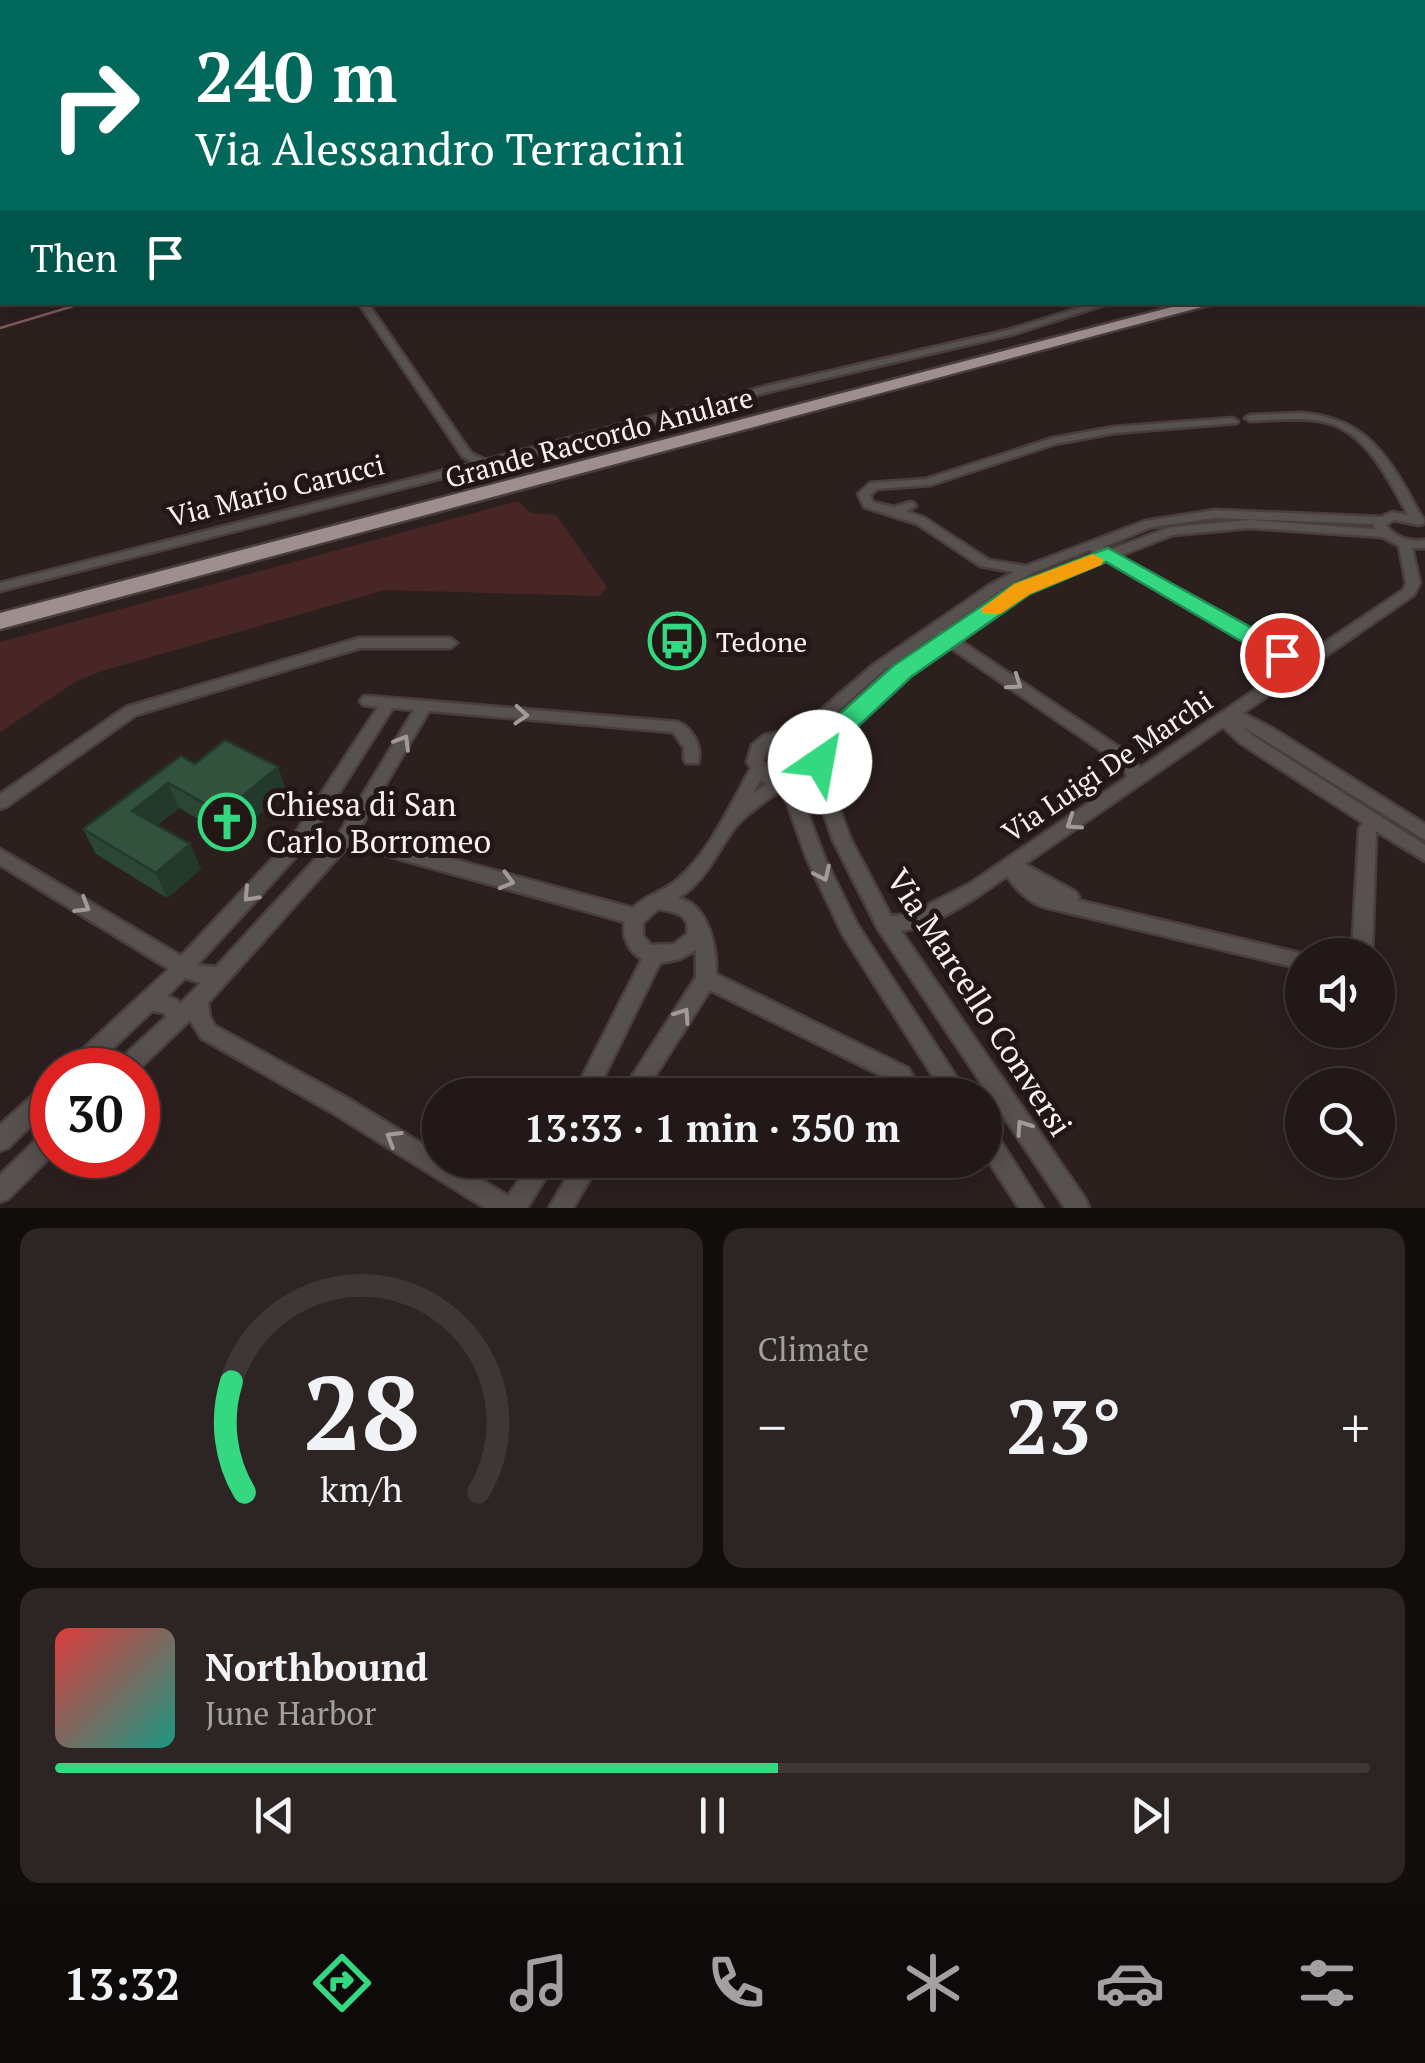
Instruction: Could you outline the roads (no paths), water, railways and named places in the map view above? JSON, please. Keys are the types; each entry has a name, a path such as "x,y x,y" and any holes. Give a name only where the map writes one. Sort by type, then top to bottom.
{"highway":[{"name":"Grande Raccordo Anulare","path":"0,605 1158,305"},
{"name":"Grande Raccordo Anulare","path":"0,621 1201,305"}],"street":[{"path":"364,305 467,454 484,463"},
{"name":"Via Mario Carucci","path":"0,586 770,388 1011,332 1100,305"},
{"path":"1028,570 985,562 921,521 868,504 864,494 874,486 927,482 1053,441 1114,430 1315,415 1343,422 1376,455 1422,523"},
{"path":"894,512 911,501 927,482"},
{"path":"895,485 911,501 921,521"},
{"path":"1385,524 1403,508 1403,494"},
{"path":"346,837 636,916 686,883 728,823 784,783 804,780 818,764 825,742 835,732 993,589 1028,570 1170,531 1222,524 1422,523"},
{"path":"1385,524 1405,544 1424,545"},
{"name":"Via Luigi De Marchi","path":"885,924 913,922 950,905 1409,592 1413,583 1405,544"},
{"path":"947,1078 850,928 784,783 758,769 754,755 763,743 804,733 878,668 1103,549"},
{"path":"1103,549 1301,666"},
{"path":"985,562 994,579 993,589"},
{"path":"943,633 1122,757 1133,769 1136,780"},
{"path":"0,803 130,711 358,643 450,643"},
{"path":"368,701 678,726 692,747 692,759"},
{"path":"98,1048 184,967 307,832 388,703"},
{"path":"148,1048 198,1000 346,837 424,707"},
{"path":"1228,716 1246,739 1425,833"},
{"path":"791,736 810,744 818,764"},
{"name":"Via Marcello Conversi","path":"818,764 848,852 885,924 1078,1208"},
{"path":"728,823 758,769"},
{"path":"1347,794 1375,822 1425,854"},
{"path":"1363,938 1368,829 1375,822"},
{"path":"0,856 197,975 220,976"},
{"path":"1010,866 1018,879 1044,900 1285,955"},
{"path":"642,1078 706,979 707,955 686,907 686,883"},
{"path":"660,902 686,907"},
{"path":"636,916 634,940 654,955 684,951 692,945 698,929"},
{"path":"592,1078 654,955"},
{"path":"706,979 903,1078"},
{"path":"198,1000 200,1019 208,1032 510,1208 532,1178"},
{"path":"148,1001 170,1006 178,1020"},
{"path":"0,1140 30,1112"},
{"path":"0,1192 30,1162"},
{"path":"1002,1163 1032,1208"},
{"path":"560,1208 579,1178"}],"waterway":[{"path":"0,328 77,305"}],"place":[{"name":"Tedone","path":"677,641"},
{"name":"Chiesa di San Carlo Borromeo","path":"227,822"}]}
